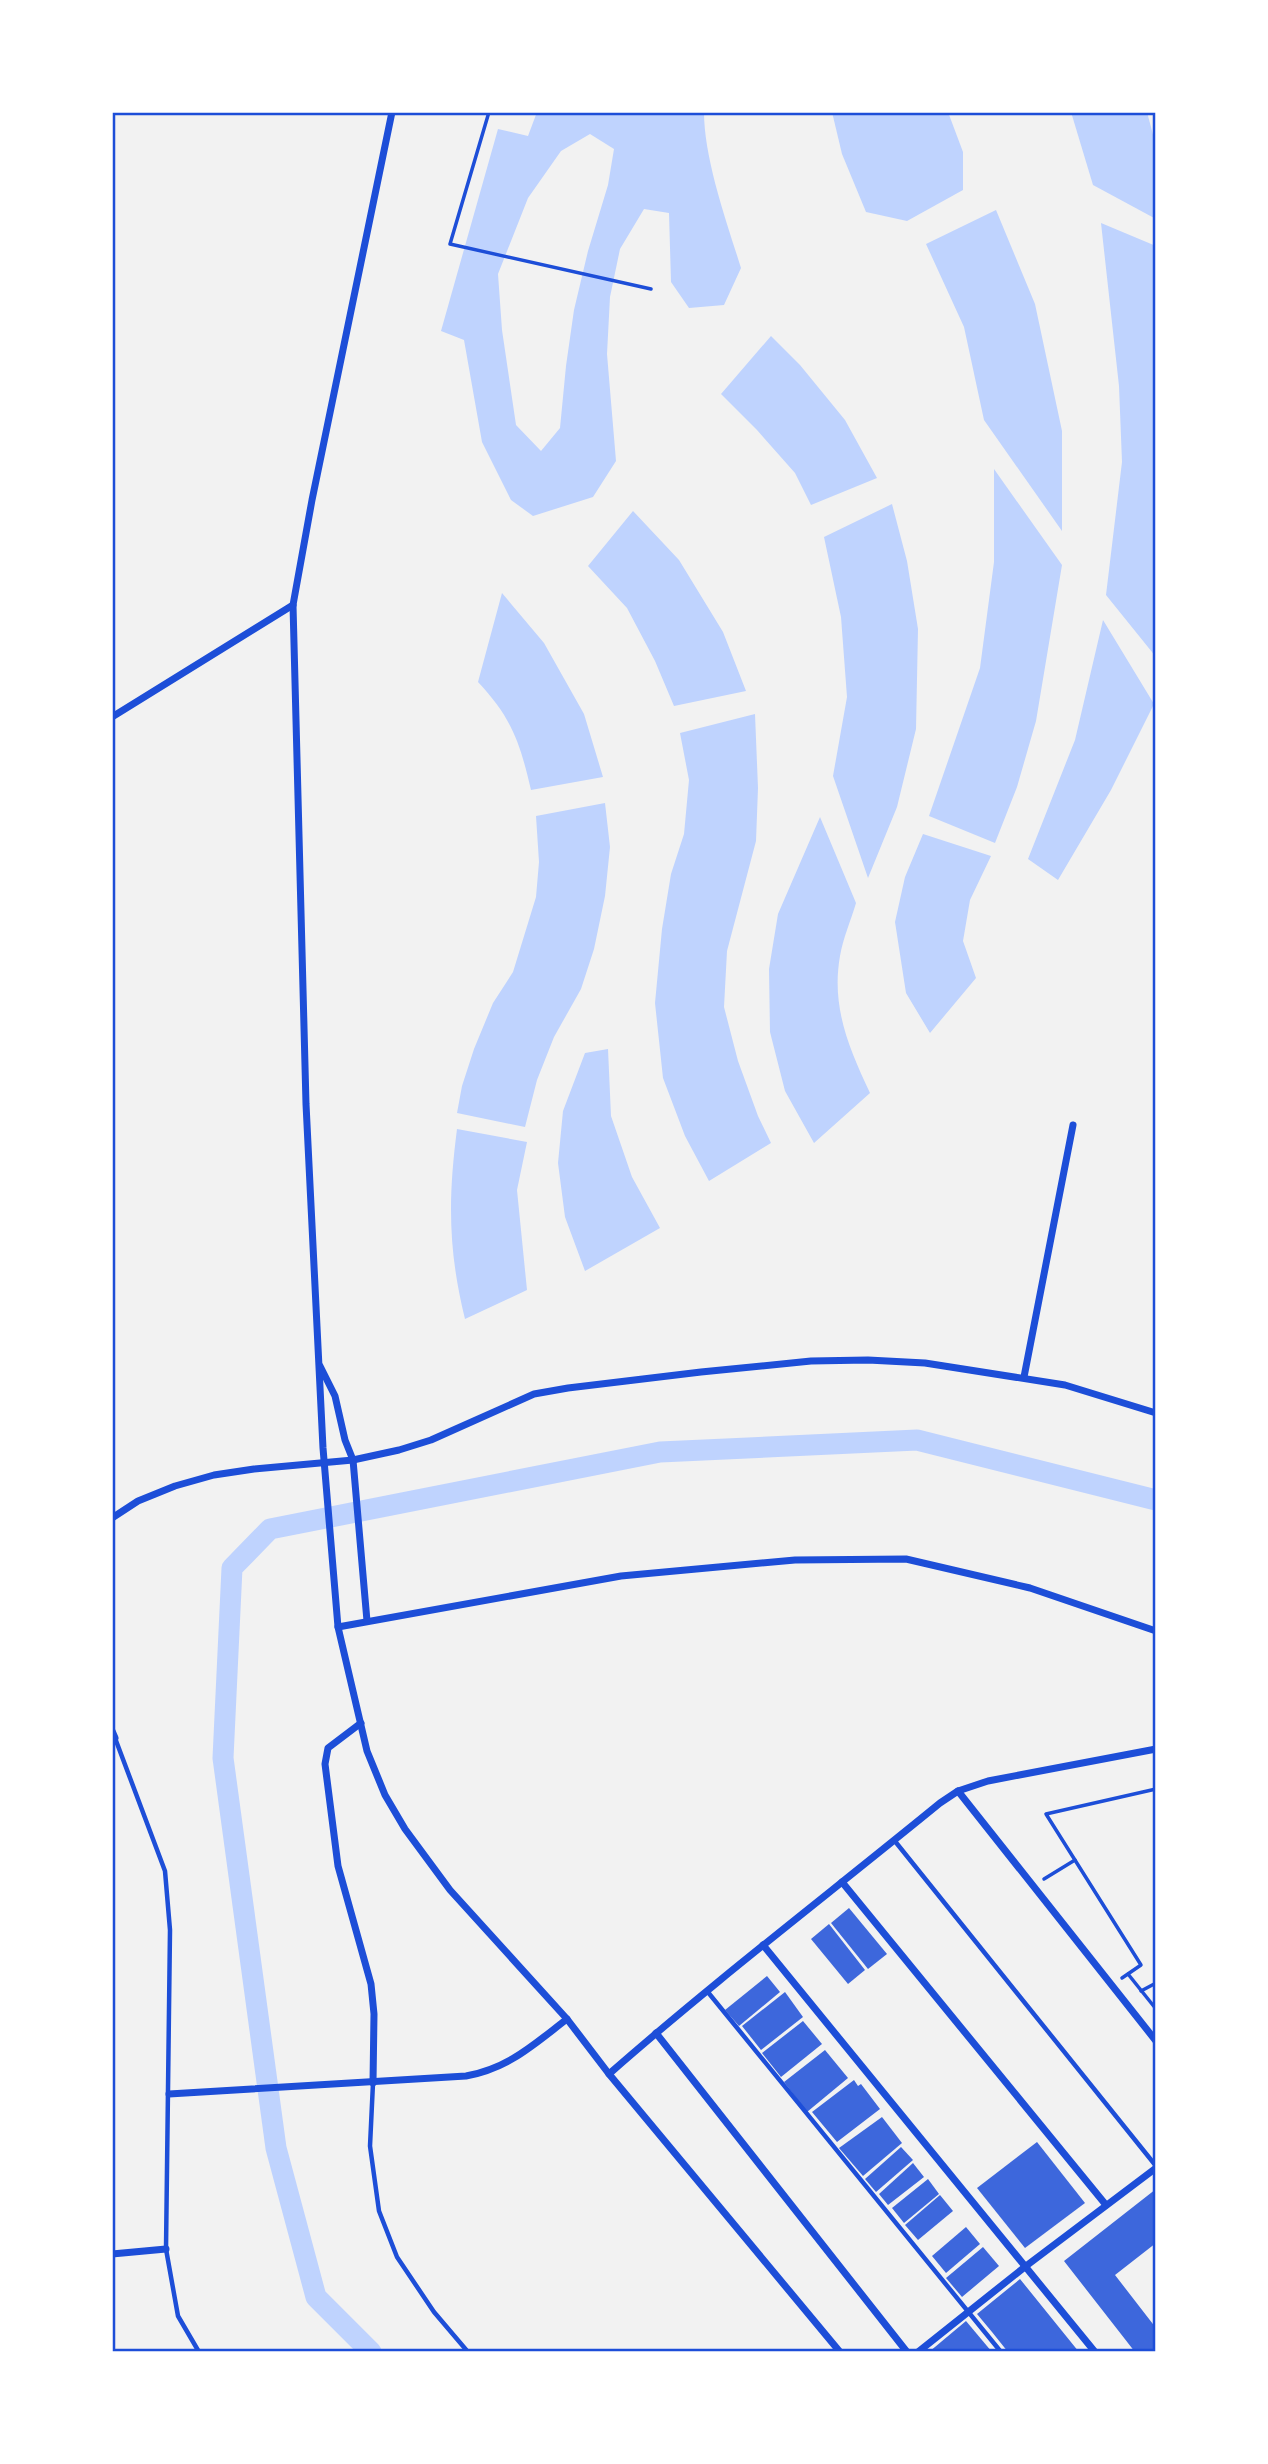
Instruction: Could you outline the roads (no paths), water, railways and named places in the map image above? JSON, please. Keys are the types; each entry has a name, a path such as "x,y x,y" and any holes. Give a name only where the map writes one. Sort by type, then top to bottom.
{"street":[{"path":"393,112 312,500 293,605 306,1104 324,1464 338,1627 367,1751 385,1795 405,1829 450,1890 567,2019 609,2074 840,2352"},
{"path":"112,717 293,605"},
{"path":"1024,1377 1073,1125"},
{"path":"112,1518 138,1501 175,1486 214,1475 324,1464 399,1450 431,1440 534,1395 568,1388 811,1361 925,1363 1024,1377 1065,1385 1156,1413"},
{"path":"318,1363 335,1396 345,1440 353,1460 366,1621"},
{"path":"338,1627 621,1576 795,1560 906,1559 1030,1588 1156,1631"},
{"path":"361,1723 328,1748 325,1764 338,1866 370,1984 374,2014 373,2083"},
{"path":"609,2074 763,1945 940,1802 958,1791 988,1781 1156,1749"},
{"path":"958,1791 1156,2042"},
{"path":"842,1882 1107,2205"},
{"path":"763,1945 1095,2352"},
{"path":"169,2094 466,2076 487,2072 508,2063 567,2019"},
{"path":"656,2033 907,2352"},
{"path":"918,2352 1156,2167"},
{"path":"112,2255 166,2249"}],"lane":[{"path":"113,1734 165,1871 170,1930 166,2249 178,2316 199,2352"},
{"path":"894,1840 1156,2167"},
{"path":"707,1991 1002,2352"},
{"path":"373,2083 370,2146 379,2211 397,2257 434,2312 468,2352"}],"water":[{"path":"537,112 704,112 712,170 741,268 724,305 689,308 671,282 669,213 644,209 620,249 610,297 607,354 616,461 593,497 533,516 511,500 482,442 464,340 441,331 498,129 528,136","holes":["590,134 614,149 608,185 574,310 560,428 541,451 516,425 502,330 498,274 528,198 561,151"]},
{"path":"832,112 948,112 963,152 963,190 907,221 866,212 842,154"},
{"path":"1071,112 1147,112 1156,146 1156,219 1093,185"},
{"path":"996,210 1035,304 1062,431 1062,531 984,420 964,327 926,244"},
{"path":"1101,223 1156,246 1156,657 1106,595 1122,462 1119,386"},
{"path":"771,336 800,365 845,420 877,478 811,505 795,473 721,394"},
{"path":"994,469 1062,565 1036,721 1017,787 995,843 929,816 980,668 994,562"},
{"path":"892,504 907,561 918,629 916,729 897,807 868,878 833,776 847,697 841,617 824,537"},
{"path":"633,511 679,560 723,632 746,691 674,706 655,661 627,608 588,566"},
{"path":"502,593 544,643 584,714 603,777 531,790 513,732 499,707 478,682"},
{"path":"1103,620 1154,704 1111,790 1058,880 1028,859 1075,740"},
{"path":"755,714 758,788 756,841 727,951 724,1007 738,1061 771,1143 709,1181 685,1136 663,1078 655,1003 662,929 671,874 684,834 689,780 680,733"},
{"path":"605,803 610,847 605,896 594,949 581,989 554,1037 537,1080 525,1127 457,1113 474,1049 493,1003 513,972 536,897 539,862 536,816"},
{"path":"820,817 856,903 841,949 838,993 849,1043 870,1093 814,1143 785,1091 770,1032 769,969 778,914"},
{"path":"923,834 991,856 970,900 963,941 976,978 930,1033 906,993 895,922 905,877"},
{"path":"608,1049 611,1116 632,1177 660,1228 585,1271 565,1217 558,1163 563,1111 585,1053"},
{"path":"457,1129 527,1142 517,1190 527,1290 465,1319 455,1270 451,1224"}],"waterway":[{"path":"371,2352 316,2297 276,2148 223,1758 232,1568 270,1529 660,1452 917,1440 1156,1500"}]}
